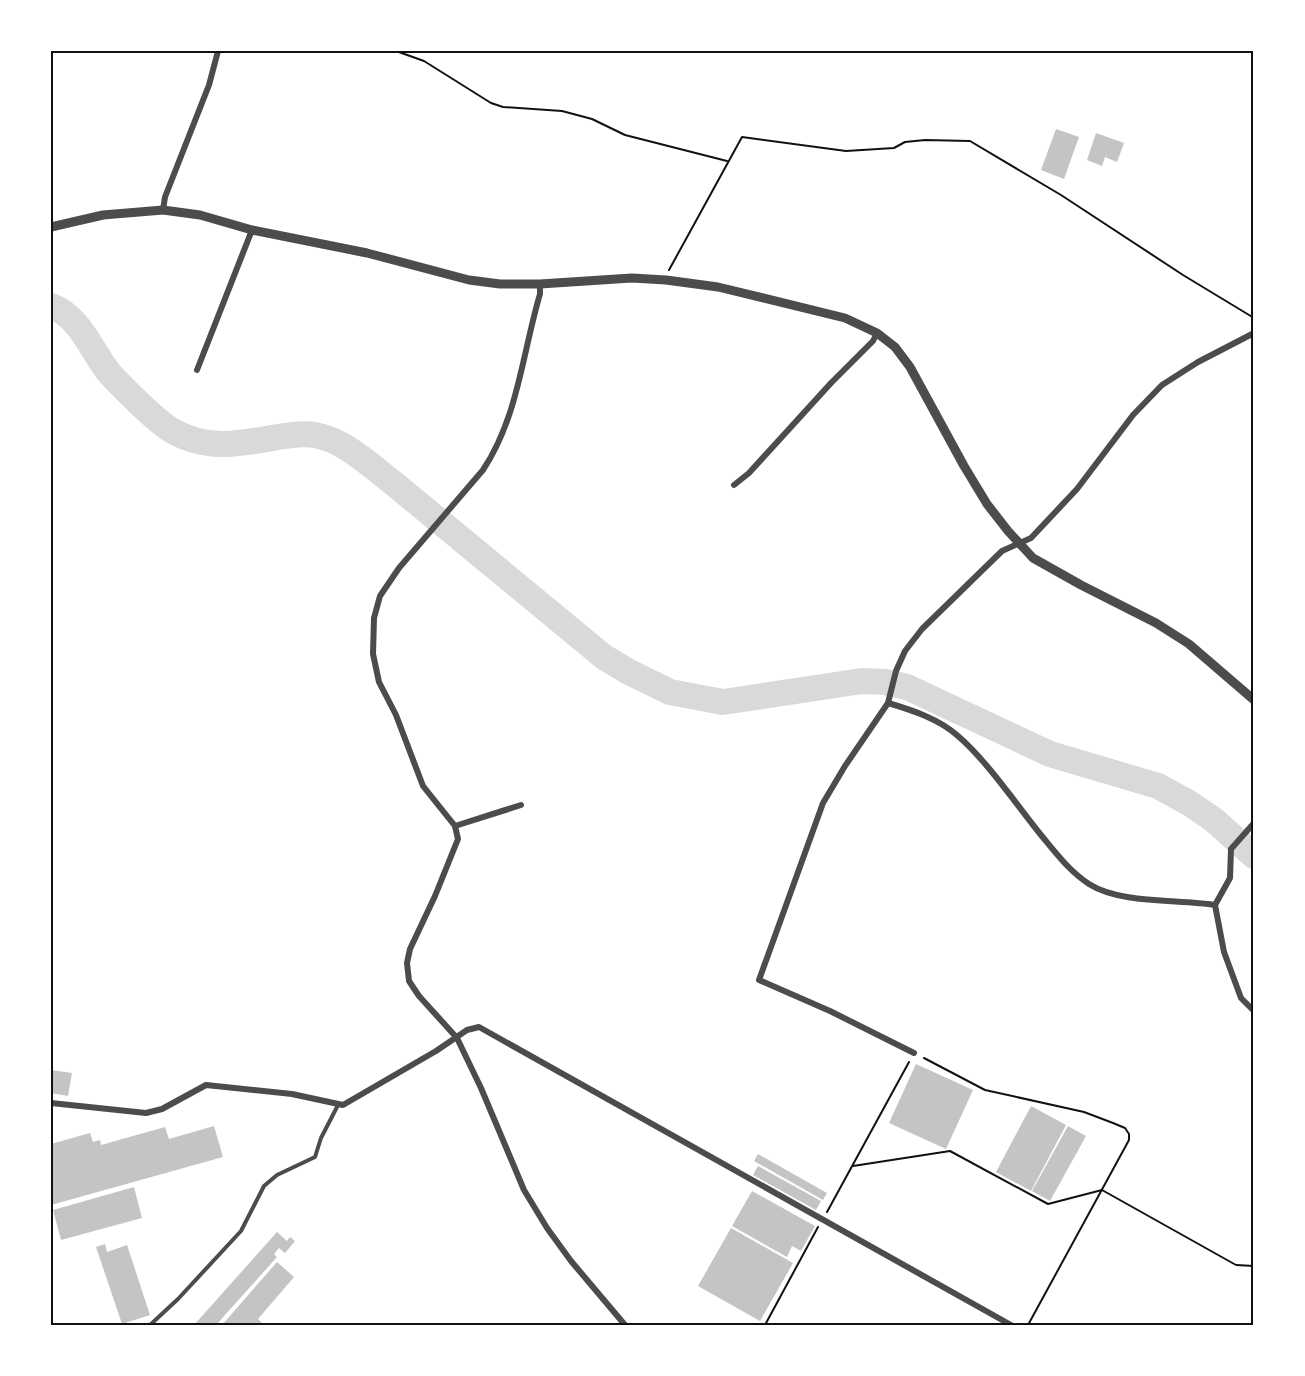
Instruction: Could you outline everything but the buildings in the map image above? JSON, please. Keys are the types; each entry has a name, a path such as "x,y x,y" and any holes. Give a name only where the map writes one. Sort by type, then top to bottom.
{"street":[{"path":"164,210 165,197 209,85 218,51"},
{"path":"51,227 104,215 164,210 367,253 469,280 500,284 632,279 666,280 718,287 845,318 878,333 895,347 910,367 987,504 1033,558 1156,623 1189,644 1254,700"},
{"path":"197,370 252,230"},
{"path":"540,284 540,294 510,417 493,455 483,470 399,568 380,596 374,618 373,654 379,682 396,715 414,767 423,786 455,826 458,839 453,857 410,949 407,963 410,981 419,996 457,1038 524,1190 547,1228 571,1261 625,1325"},
{"path":"734,485 749,473 878,333"},
{"path":"914,1053 830,1011 759,980 823,803 888,703 896,671 905,651 922,629 1002,551 1031,538 1077,489 1133,415 1162,385 1197,362 1254,333"},
{"path":"888,703 917,711 958,735 981,760 1066,866 1090,885 1115,894 1140,899 1186,900 1215,904"},
{"path":"455,826 521,805"},
{"path":"1254,823 1231,849 1230,878 1215,904 1227,962 1241,998 1254,1011"},
{"path":"51,1103 146,1113 162,1109 206,1085 292,1094 343,1105 467,1030 479,1027 1011,1325"}],"lane":[{"path":"150,1325 178,1299 241,1231 264,1186 277,1175 315,1156 321,1138 338,1105"}],"path":[{"path":"396,51 424,61 491,103 503,108 562,111 592,119 634,138 727,161"},
{"path":"666,280 667,272 742,137 846,151 894,148 905,142 925,140 970,141 1061,195 1254,318"},
{"path":"765,1325 914,1053 985,1090 1084,1112 1125,1128 1129,1134 1129,1140 1028,1325"},
{"path":"853,1166 950,1151 1047,1204 1102,1190 1236,1265 1254,1266"}],"waterway":[{"path":"51,306 61,311 78,326 110,374 148,412 171,430 197,441 223,444 301,434 315,435 336,442 356,454 392,482 604,657 670,692 723,702 862,681 885,682 907,687 1050,754 1158,786 1214,820 1254,856"}]}
